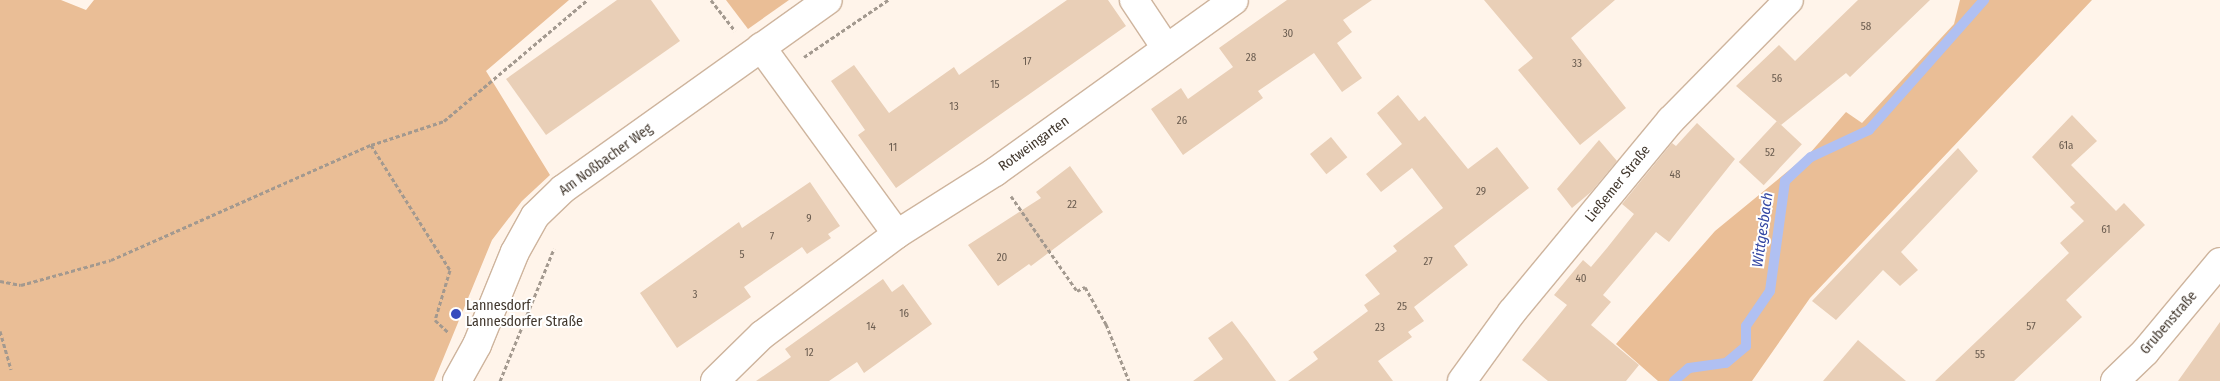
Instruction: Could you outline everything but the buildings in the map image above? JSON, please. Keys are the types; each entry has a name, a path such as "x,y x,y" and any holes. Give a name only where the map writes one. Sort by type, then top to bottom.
{"street":[{"name":"Am Noßbacher Weg","path":"457,381 477,345 515,252 535,216 564,189 828,0"},
{"path":"1134,0 1166,48"},
{"name":"Rotweingarten","path":"715,381 762,335 897,234 995,172 1234,0"},
{"name":"Ließemer Straße","path":"1462,381 1512,312 1670,120 1790,0"},
{"path":"761,47 780,70 897,234"},
{"name":"Grubenstraße","path":"2115,381 2145,352 2220,262"}],"path":[{"path":"0,281 21,285 111,260 371,145 444,121 587,0"},
{"path":"711,0 730,28 761,47"},
{"path":"780,70 821,48 888,0"},
{"path":"371,145 450,270 434,320 454,337 477,345"},
{"path":"995,172 1078,291 1085,287 1106,324 1128,381"},
{"path":"500,381 558,239"},
{"path":"0,331 11,368"}],"shaded area":[{"path":"0,0 61,0 86,10 94,0 569,0 486,71 550,175 522,201 492,240 434,381 0,381"},
{"path":"726,0 789,0 748,29"},
{"path":"1960,0 2092,0 1810,298 1752,381 1658,381 1616,344 1715,231 1810,153 1846,112 1862,123 1954,24"}],"waterway":[{"name":"Wittgesbach","path":"1674,381 1689,368 1726,363 1746,346 1746,326 1770,291 1785,181 1811,157 1869,130 1984,0"}],"place":[{"name":"Lannesdorf Lannesdorfer Straße","path":"456,314"}]}
